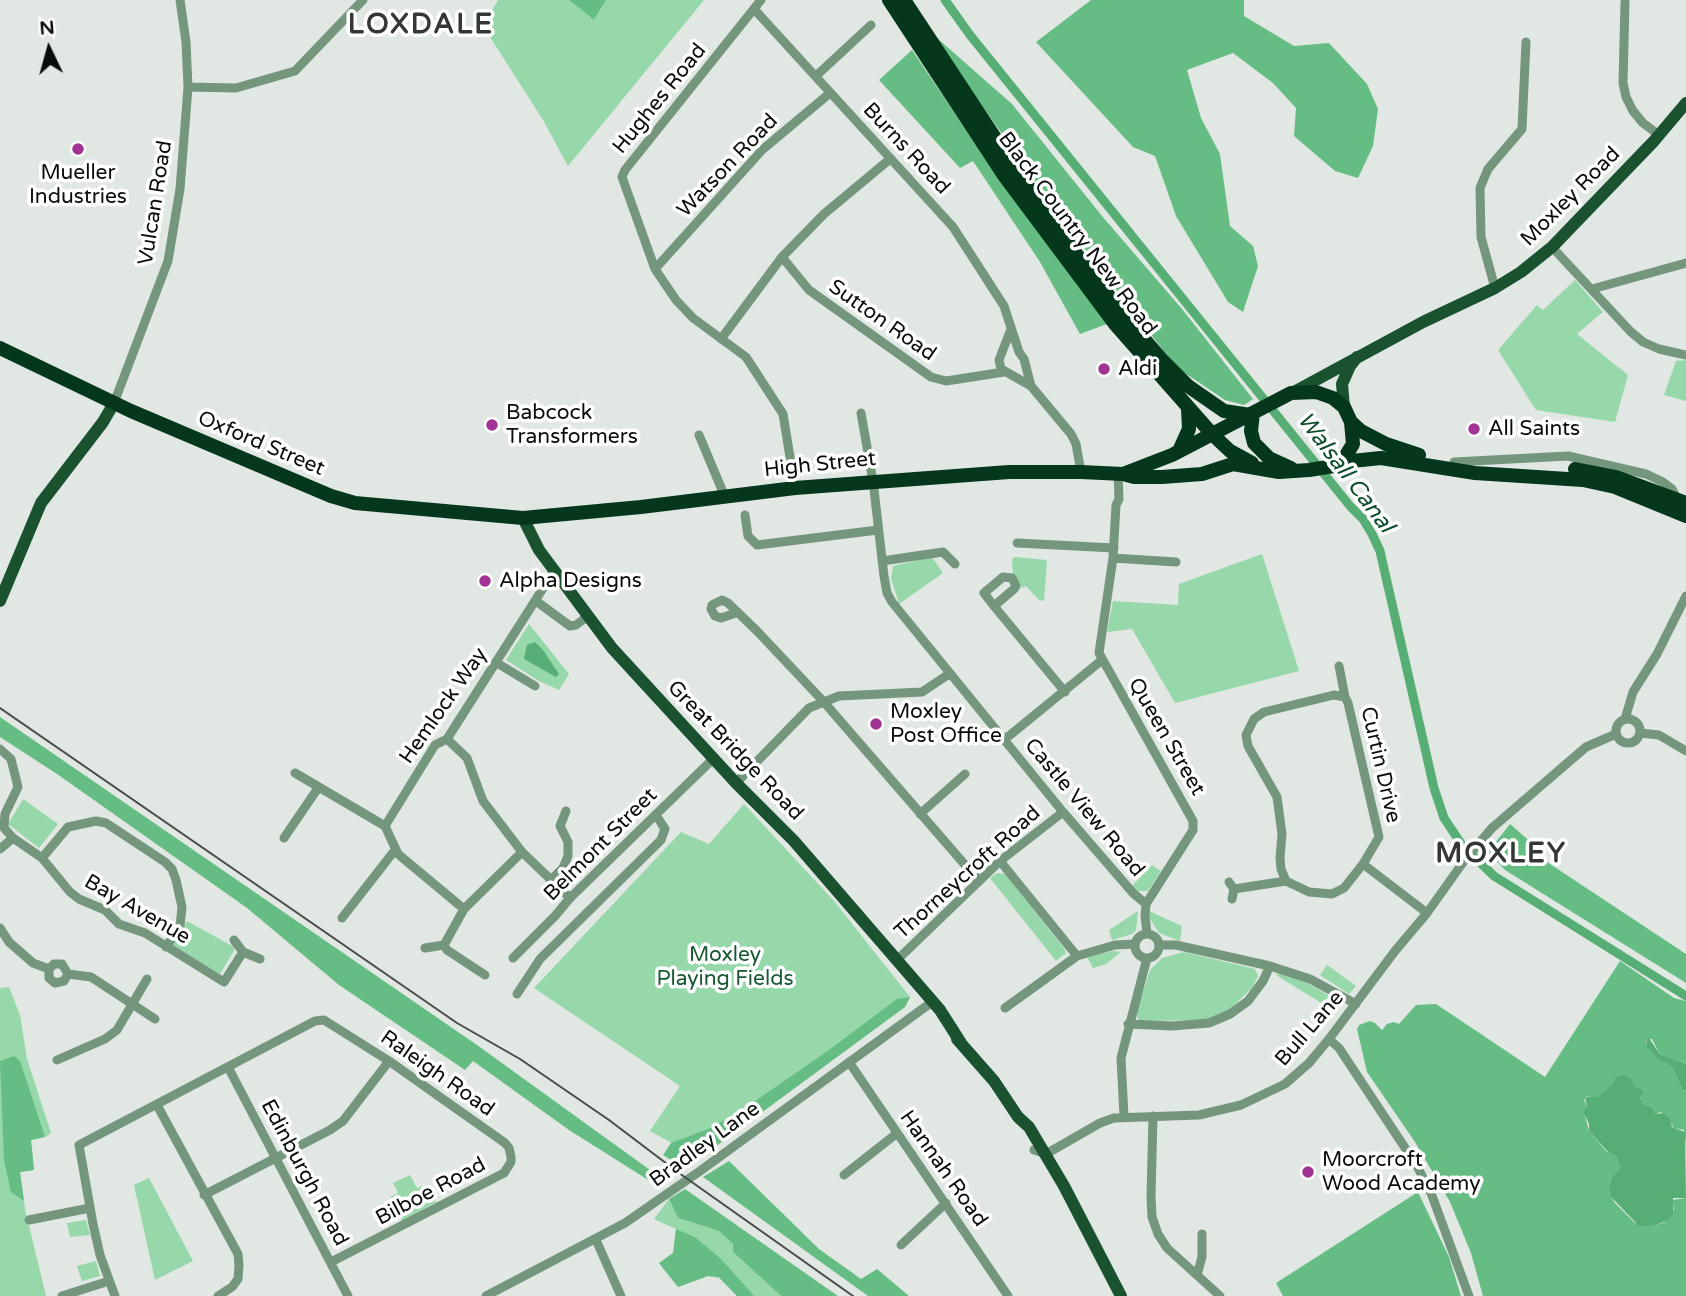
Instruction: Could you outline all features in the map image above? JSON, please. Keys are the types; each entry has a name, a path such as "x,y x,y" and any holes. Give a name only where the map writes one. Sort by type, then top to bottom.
{"highway":[{"name":"Black Country New Road","path":"890,0 969,125 1115,324 1212,434 1230,451 1259,468"},
{"name":"Black Country New Road","path":"904,0 1020,176 1125,317 1163,361 1195,392 1224,411 1255,412"},
{"name":"Oxford Street","path":"0,348 114,403 251,464 331,496 355,503 523,518"},
{"path":"1682,501 1616,477 1584,470 1454,462 1419,455 1386,444 1361,431 1352,422 1344,407 1333,398 1316,392 1285,396 1255,412 1251,431 1259,449 1279,464 1304,471 1381,458 1475,473 1583,480 1615,487 1686,516"},
{"path":"1181,476 1174,470 1176,453 1189,429 1188,409"},
{"name":"High Street","path":"1120,474 1176,453 1255,412"},
{"path":"1338,464 1353,444 1352,422"},
{"name":"High Street","path":"523,518 795,488 1009,472 1181,476 1202,474 1234,464 1279,472 1304,471"}],"main road":[{"name":"Moxley Road","path":"1285,396 1521,272 1552,247 1686,103"},
{"path":"1344,407 1342,384 1357,357"},
{"path":"0,601 41,503 103,422 114,403"},
{"name":"Great Bridge Road","path":"523,518 554,571 612,648 736,783 794,841 951,1024 961,1043 994,1081 1018,1117 1029,1127 1048,1174 1071,1202"},
{"name":"Great Bridge Road","path":"1040,1152 1071,1202 1121,1296"}],"street":[{"name":"Vulcan Road","path":"114,403 168,261 180,189 188,86 180,0"},
{"path":"188,86 236,88 295,71 363,0"},
{"name":"Hughes Road","path":"655,269 622,181 622,174 761,0"},
{"path":"1625,2 1623,83 1626,97 1643,123 1659,135"},
{"name":"Burns Road","path":"754,9 953,227 1004,306 1019,352"},
{"path":"816,76 871,25"},
{"path":"1495,288 1481,237 1480,188 1489,169 1522,129 1526,42"},
{"name":"Watson Road","path":"655,269 762,150 830,93"},
{"path":"721,339 782,257 824,214 890,159"},
{"path":"1552,247 1630,331 1659,349 1686,355"},
{"name":"Sutton Road","path":"782,257 809,290 922,372 946,381 1008,374"},
{"path":"1592,289 1686,263"},
{"path":"655,269 676,300 693,318 746,357 783,414 795,488"},
{"path":"1012,327 999,364 1008,374 1031,386 1071,434 1076,444 1081,472"},
{"path":"978,376 1011,350 1019,352 1031,386"},
{"path":"1008,374 1020,372 1024,363"},
{"name":"Castle View Road","path":"861,414 873,481 887,593 892,602 1063,812 1133,894 1146,904"},
{"path":"699,435 724,497"},
{"name":"Queen Street","path":"1120,474 1114,553 1099,645 1102,660 1193,821 1193,830 1146,904"},
{"path":"745,515 748,536 757,545 878,530"},
{"path":"1017,543 1176,562"},
{"path":"882,561 943,552 955,564"},
{"name":"Hemlock Way","path":"385,826 435,745 447,739 554,571"},
{"path":"1625,719 1636,722 1640,733 1636,740 1628,743 1620,741 1616,727 1625,719 1633,692 1657,654 1686,596"},
{"path":"536,601 570,626 588,616"},
{"path":"994,606 1065,692"},
{"path":"736,613 757,631 823,701 979,881"},
{"path":"1004,740 1102,660"},
{"path":"497,663 535,686"},
{"path":"1339,666 1345,697"},
{"path":"736,783 809,708 839,696 922,692 949,674"},
{"name":"Curtin Drive","path":"1334,695 1345,697 1379,837 1344,888 1332,894 1309,892 1286,881 1281,869 1282,834 1277,797 1248,746 1246,735 1254,719 1264,712 1334,695"},
{"path":"1640,733 1659,735 1686,751"},
{"name":"Bull Lane","path":"1040,1152 1100,1123 1124,1116 1199,1115 1233,1108 1265,1095 1295,1076 1309,1063 1356,1004 1477,844 1586,747 1616,734"},
{"path":"447,739 467,758 483,801 522,852 570,898"},
{"path":"0,748 11,759 18,787 4,820 4,828 13,838 0,849"},
{"name":"Belmont Street","path":"513,958 570,898 714,758"},
{"path":"295,773 385,826 395,850 464,909"},
{"path":"920,814 965,774"},
{"path":"284,838 318,788"},
{"path":"550,881 563,868 568,856 568,842 560,826 566,811"},
{"name":"Thorneycroft Road","path":"897,960 1000,861 1063,812"},
{"path":"517,994 540,959 661,840 665,829 656,815"},
{"path":"42,858 68,827 96,821 106,823 165,862 172,869 182,906 180,926 166,947"},
{"name":"Bay Avenue","path":"13,838 42,858 79,899 106,910 127,929 145,933 224,982 243,952"},
{"path":"342,918 395,850"},
{"path":"444,945 464,909 522,852"},
{"path":"1000,861 1077,956"},
{"path":"1363,864 1427,913"},
{"path":"1232,899 1231,885 1286,881"},
{"path":"338,903 348,909"},
{"path":"1146,904 1147,933"},
{"path":"0,928 9,942 33,963 49,969"},
{"path":"1147,933 1155,937 1159,945 1155,956 1147,958 1136,953 1134,944 1138,937 1147,933"},
{"path":"234,940 243,952 260,959"},
{"path":"1005,1008 1077,956 1115,945 1134,944"},
{"path":"425,948 444,945"},
{"path":"444,945 447,950 483,974 475,984"},
{"path":"1159,945 1176,945 1270,966 1310,979 1356,1004"},
{"path":"1124,1116 1121,1058 1147,958"},
{"path":"49,969 58,963 65,967 68,974"},
{"path":"1128,1024 1172,1026 1209,1023 1230,1014 1248,1001 1270,966"},
{"path":"49,969 49,978 55,983 64,981 68,974"},
{"path":"68,974 91,977 155,1019"},
{"path":"57,1060 105,1039 117,1030 147,979"},
{"name":"Bradley Lane","path":"486,1296 596,1240 700,1171 932,1002"},
{"name":"Raleigh Road","path":"228,1067 315,1021 324,1020 389,1060 505,1143 511,1157 508,1169"},
{"path":"1329,1038 1339,1048 1418,1166 1431,1192 1469,1296"},
{"path":"204,1195 343,1121 389,1060"},
{"name":"Hannah Road","path":"849,1062 1008,1296"},
{"path":"115,1296 108,1281 90,1208 79,1145 228,1067"},
{"name":"Edinburgh Road","path":"228,1067 348,1296"},
{"path":"157,1105 238,1254 238,1279 219,1296"},
{"path":"1153,1116 1152,1217 1158,1234 1167,1248 1220,1296"},
{"path":"844,1175 896,1134"},
{"name":"Bilboe Road","path":"331,1262 427,1214 508,1169"},
{"path":"901,1245 946,1203"},
{"path":"29,1220 90,1208"},
{"path":"1197,1275 1202,1256 1202,1234"},
{"path":"596,1240 621,1296"},
{"path":"62,1296 108,1281"}],"green space":[{"path":"498,0 569,0 594,20 606,0 704,0 568,166 543,120 483,26"},
{"path":"1575,280 1603,312 1577,334 1628,375 1615,422 1536,410 1498,350 1537,305 1543,310"},
{"path":"1686,360 1686,401 1664,395 1676,361"},
{"path":"1262,554 1299,671 1175,703 1132,629 1107,632 1113,601 1178,605 1179,584"},
{"path":"932,557 943,573 899,604 891,578 893,566"},
{"path":"1012,559 1047,560 1044,601 1039,600 1026,586 1022,588 1013,577"},
{"path":"529,624 569,674 559,690 506,660"},
{"path":"23,799 58,824 39,848 8,824"},
{"name":"Moxley Playing Fields","path":"744,804 834,901 910,997 905,1007 688,1152 650,1131 680,1086 534,988 681,832 709,844"},
{"path":"1152,865 1161,871 1148,891 1138,891 1132,886"},
{"path":"997,873 1005,874 1064,948 1066,953 1056,961 990,878"},
{"path":"1138,911 1136,930 1132,934 1112,940 1109,930"},
{"path":"1149,911 1182,926 1180,941 1159,933 1150,919"},
{"path":"187,921 234,947 220,974 172,945"},
{"path":"1113,951 1121,952 1106,964 1093,968 1087,957"},
{"path":"1184,952 1255,969 1258,976 1252,988 1229,1010 1206,1020 1139,1021 1136,1014 1150,970 1162,958"},
{"path":"1327,965 1356,986 1349,994 1320,975"},
{"path":"1279,973 1302,980 1338,1001 1340,1007 1336,1012 1276,975"},
{"path":"9,987 20,1015 27,1059 51,1133 31,1140 34,1170 20,1172 25,1209 46,1296 0,1296 0,988"},
{"path":"410,1175 417,1188 426,1185 436,1202 402,1221 390,1197 398,1193 393,1183"},
{"path":"149,1178 193,1261 155,1280 134,1185"},
{"path":"669,1199 678,1218 719,1231 733,1244 733,1252 781,1296 737,1296 719,1278 708,1276 678,1287 659,1263 673,1253 676,1229 654,1219"},
{"path":"86,1220 90,1235 70,1237 67,1223"},
{"path":"96,1261 100,1276 82,1281 77,1266"}],"shaded area":[{"path":"569,0 606,0 594,20"},
{"path":"1091,0 1244,0 1244,16 1294,46 1329,43 1367,84 1378,109 1373,146 1358,178 1335,171 1294,136 1296,108 1273,83 1233,53 1187,70 1201,118 1220,154 1230,226 1253,246 1258,266 1243,312 1228,302 1176,216 1155,156 1133,147 1036,42"},
{"path":"937,38 1012,104 1253,399 1244,405 1225,400 1176,367 1062,219"},
{"path":"912,50 981,152 1107,324 1080,334 1040,262 973,161 960,168 879,80"},
{"path":"535,642 559,674 556,677 524,659 527,645"},
{"path":"0,717 477,1045 650,1170 661,1188 569,1130 473,1061 465,1070 339,985 247,908 0,737"},
{"path":"1510,824 1533,844 1538,856 1686,954 1686,983 1505,870 1488,852"},
{"path":"1620,961 1674,998 1686,1001 1686,1064 1659,1053 1652,1039 1647,1039 1646,1043 1652,1053 1672,1067 1682,1089 1686,1091 1686,1144 1684,1130 1674,1128 1666,1115 1661,1112 1656,1114 1652,1107 1644,1104 1640,1098 1643,1089 1633,1086 1621,1074 1615,1077 1612,1084 1597,1099 1586,1097 1584,1100 1587,1106 1584,1111 1589,1131 1607,1152 1616,1156 1620,1168 1611,1178 1609,1194 1635,1223 1663,1223 1674,1209 1672,1200 1686,1198 1686,1296 1483,1296 1471,1253 1450,1202 1415,1142 1367,1072 1357,1029 1359,1025 1370,1021 1382,1030 1387,1024 1399,1024 1416,1005 1436,1004 1545,1077"},
{"path":"910,997 905,1007 685,1169 663,1155 671,1143 706,1130 738,1113 897,999"},
{"path":"1649,1038 1659,1053 1686,1064 1686,1091 1682,1089 1672,1067 1656,1057 1646,1046"},
{"path":"14,1056 20,1061 45,1137 31,1140 34,1170 20,1172 24,1201 11,1192 4,1160 0,1061"},
{"path":"1621,1074 1632,1079 1634,1086 1643,1089 1644,1093 1640,1098 1644,1104 1652,1107 1656,1114 1664,1113 1670,1119 1672,1127 1685,1132 1686,1198 1673,1198 1673,1214 1667,1221 1655,1225 1639,1226 1610,1196 1611,1178 1620,1168 1616,1156 1609,1153 1589,1131 1583,1111 1587,1106 1585,1098 1597,1098 1612,1084 1615,1077"},
{"path":"729,1161 819,1249 861,1279 877,1269 909,1296 868,1296 703,1177"},
{"path":"685,1189 838,1296 781,1296 733,1252 733,1244 719,1231 678,1218 669,1199"},
{"path":"1418,1192 1449,1257 1461,1296 1283,1296 1276,1283"},
{"path":"676,1229 695,1237 721,1259 754,1296 737,1296 719,1277 708,1276 678,1287 659,1263 673,1253"}],"waterway":[{"name":"Walsall Canal","path":"945,0 970,35 1363,519 1380,551 1434,788 1444,818 1462,845 1494,876 1686,996"}],"tram line":[{"path":"0,708 457,1023 520,1059 609,1120 853,1296"}],"place":[{"name":"Mueller Industries","path":"78,149"},
{"name":"Aldi","path":"1104,369"},
{"name":"Babcock Transformers","path":"492,425"},
{"name":"All Saints","path":"1474,429"},
{"name":"Alpha Designs","path":"485,581"},
{"name":"Moxley Post Office","path":"876,724"},
{"name":"Moorcroft Wood Academy","path":"1308,1172"}],"district":[{"name":"LOXDALE","path":"421,26"},
{"name":"MOXLEY","path":"1501,855"}]}
